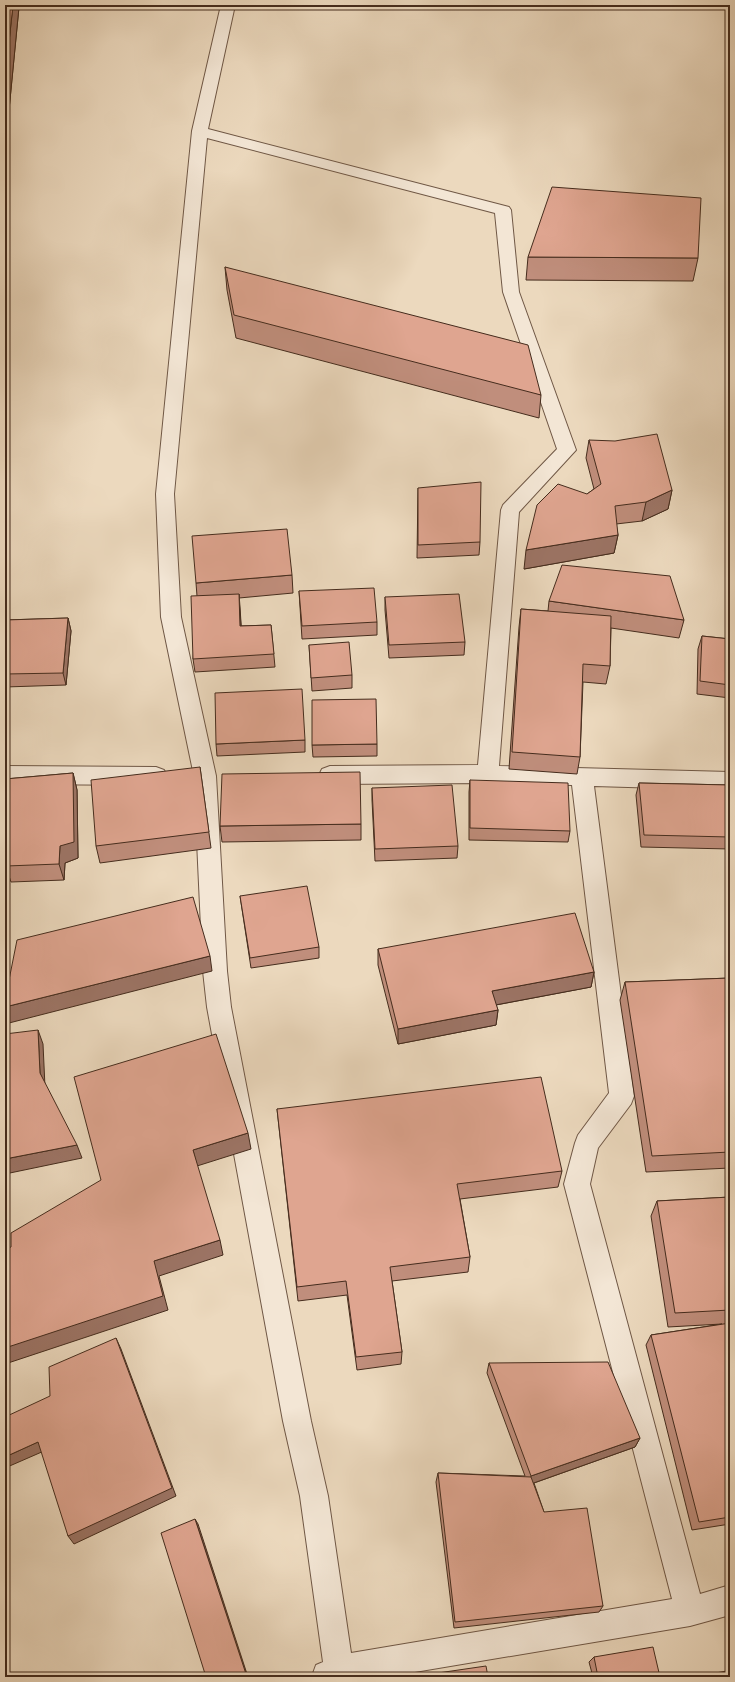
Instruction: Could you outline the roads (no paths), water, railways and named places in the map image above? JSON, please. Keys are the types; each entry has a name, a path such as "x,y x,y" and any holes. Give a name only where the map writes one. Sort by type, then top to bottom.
{"street":[{"path":"228,5 200,131 166,494 171,616 197,776 219,1006 297,1421 314,1496 333,1673 690,1611 730,1600"},
{"path":"200,131 503,210 511,292 567,450 510,510 488,774"},
{"path":"307,775 488,774 582,778 730,781"},
{"path":"5,775 197,776"},
{"path":"582,778 622,1096 587,1143 577,1184 690,1611"}]}
